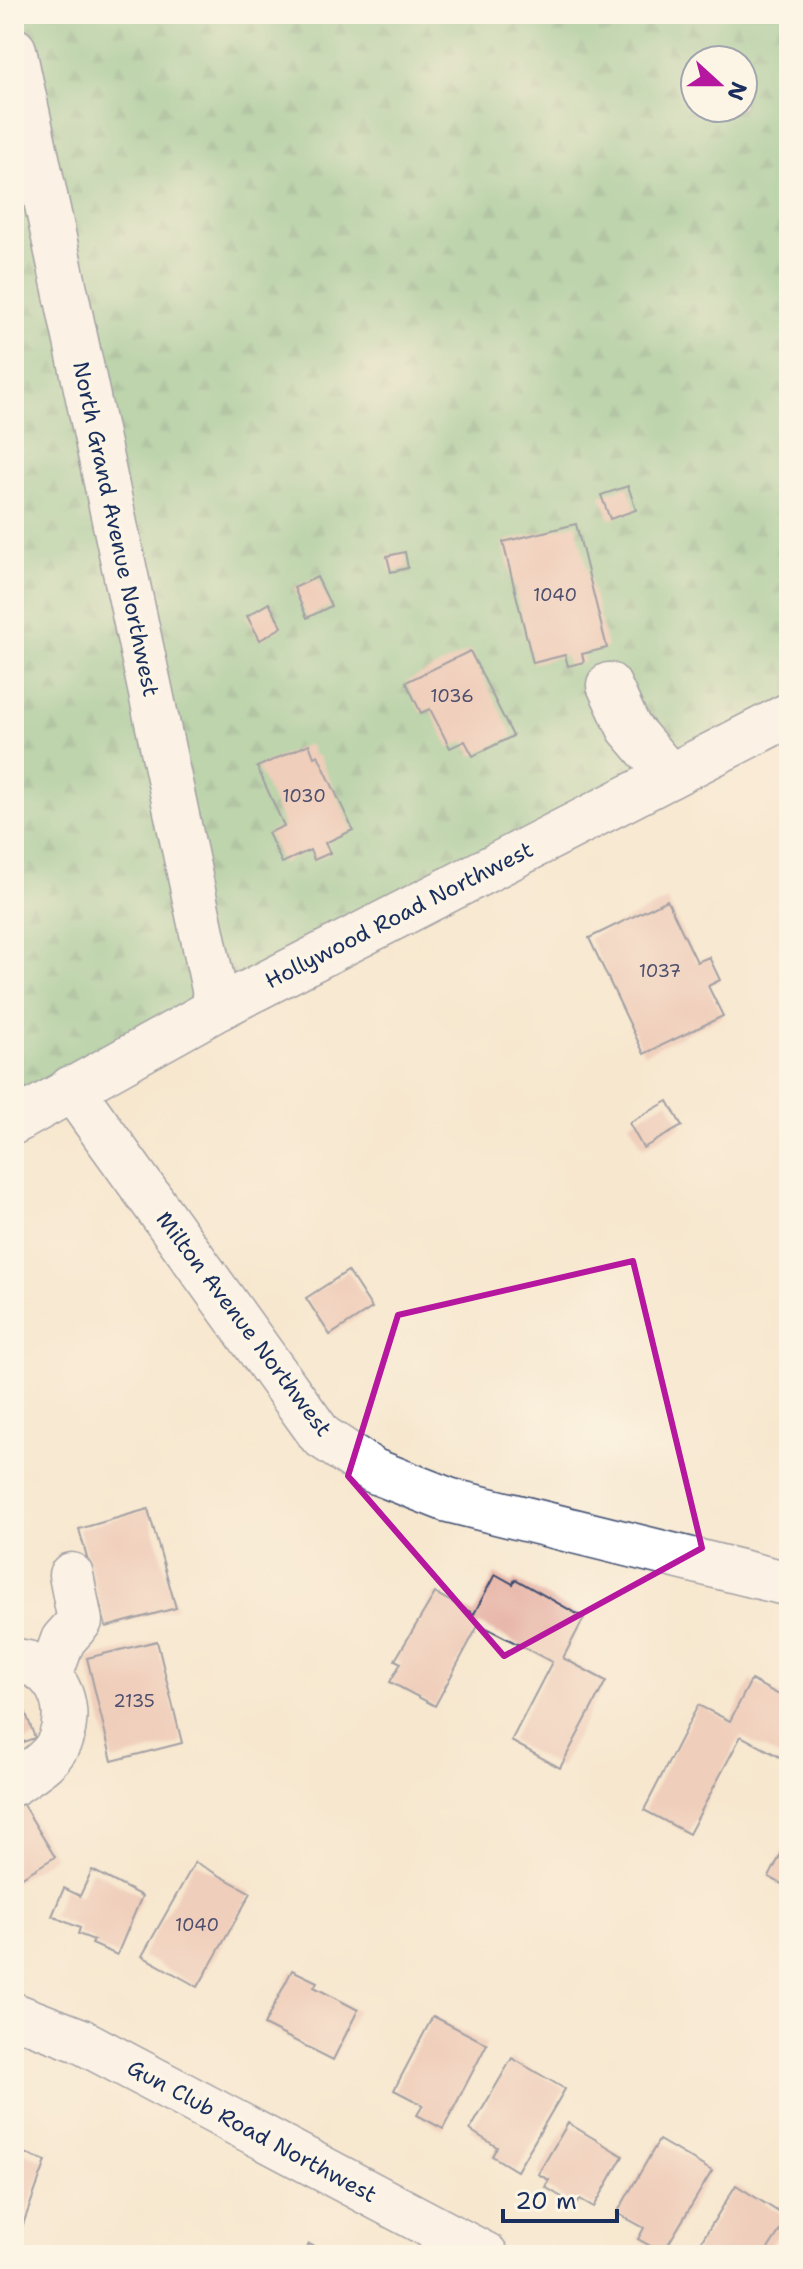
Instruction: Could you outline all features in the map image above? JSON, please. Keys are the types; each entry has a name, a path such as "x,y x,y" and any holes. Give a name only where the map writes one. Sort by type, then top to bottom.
{"street":[{"name":"North Grand Avenue Northwest","path":"14,50 218,1008"},
{"path":"609,685 629,728 670,776"},
{"name":"Hollywood Road Northwest","path":"14,1122 218,1008 789,715"},
{"name":"Milton Avenue Northwest","path":"71,1088 321,1436 374,1471 448,1500 789,1584"},
{"path":"14,1783 42,1765 60,1740 64,1716 62,1692 32,1668 80,1621 71,1575"},
{"name":"Gun Club Road Northwest","path":"14,2015 79,2040 486,2255"}],"highlighted area":[{"path":"633,1261 702,1548 504,1656 348,1476 398,1315"}],"green space":[{"path":"14,14 789,14 789,742 231,993 14,1140"}],"building":[{"path":"628,486 636,510 610,519 601,495"},
{"path":"576,524 607,648 582,654 584,662 568,666 565,655 533,663 503,542"},
{"path":"405,552 408,568 391,572 387,556"},
{"path":"317,577 331,606 307,618 294,588"},
{"path":"269,603 282,627 260,640 247,616"},
{"path":"470,651 513,736 473,756 465,741 450,748 430,709 421,713 406,682"},
{"path":"309,744 314,757 318,755 353,830 325,843 330,853 314,860 310,850 282,863 268,833 284,826 257,767"},
{"path":"667,900 697,962 709,957 720,980 708,986 723,1016 644,1054 589,938"},
{"path":"668,1101 682,1126 643,1148 629,1123"},
{"path":"348,1271 372,1308 330,1335 306,1298"},
{"path":"148,1509 176,1608 106,1627 79,1529"},
{"path":"495,1574 513,1584 515,1579 584,1618 563,1658 606,1681 560,1768 511,1741 552,1662 479,1624 435,1706 390,1682 401,1663 395,1660 435,1593 474,1614"},
{"path":"157,1641 182,1743 112,1761 87,1658"},
{"path":"751,1680 789,1700 789,1762 741,1736 689,1834 644,1810 698,1705 730,1721"},
{"path":"18,1692 35,1738 14,1745 14,1694"},
{"path":"22,1803 55,1857 14,1882 14,1809"},
{"path":"789,1839 789,1888 769,1877"},
{"path":"195,1862 251,1893 198,1987 142,1956"},
{"path":"92,1870 142,1896 117,1955 78,1934 80,1928 52,1916 64,1888 80,1896"},
{"path":"292,1970 317,1982 314,1987 358,2010 333,2060 264,2025"},
{"path":"433,2016 487,2044 443,2129 417,2115 423,2105 394,2090"},
{"path":"512,2058 565,2089 517,2171 492,2156 497,2147 470,2130"},
{"path":"568,2123 623,2156 594,2207 580,2199 575,2205 545,2187 549,2180 538,2174"},
{"path":"659,2140 712,2171 663,2253 638,2239 644,2228 617,2213"},
{"path":"14,2149 46,2161 22,2227 14,2224"},
{"path":"736,2185 788,2218 764,2255 693,2255"},
{"path":"309,2244 332,2255 303,2255"}]}
